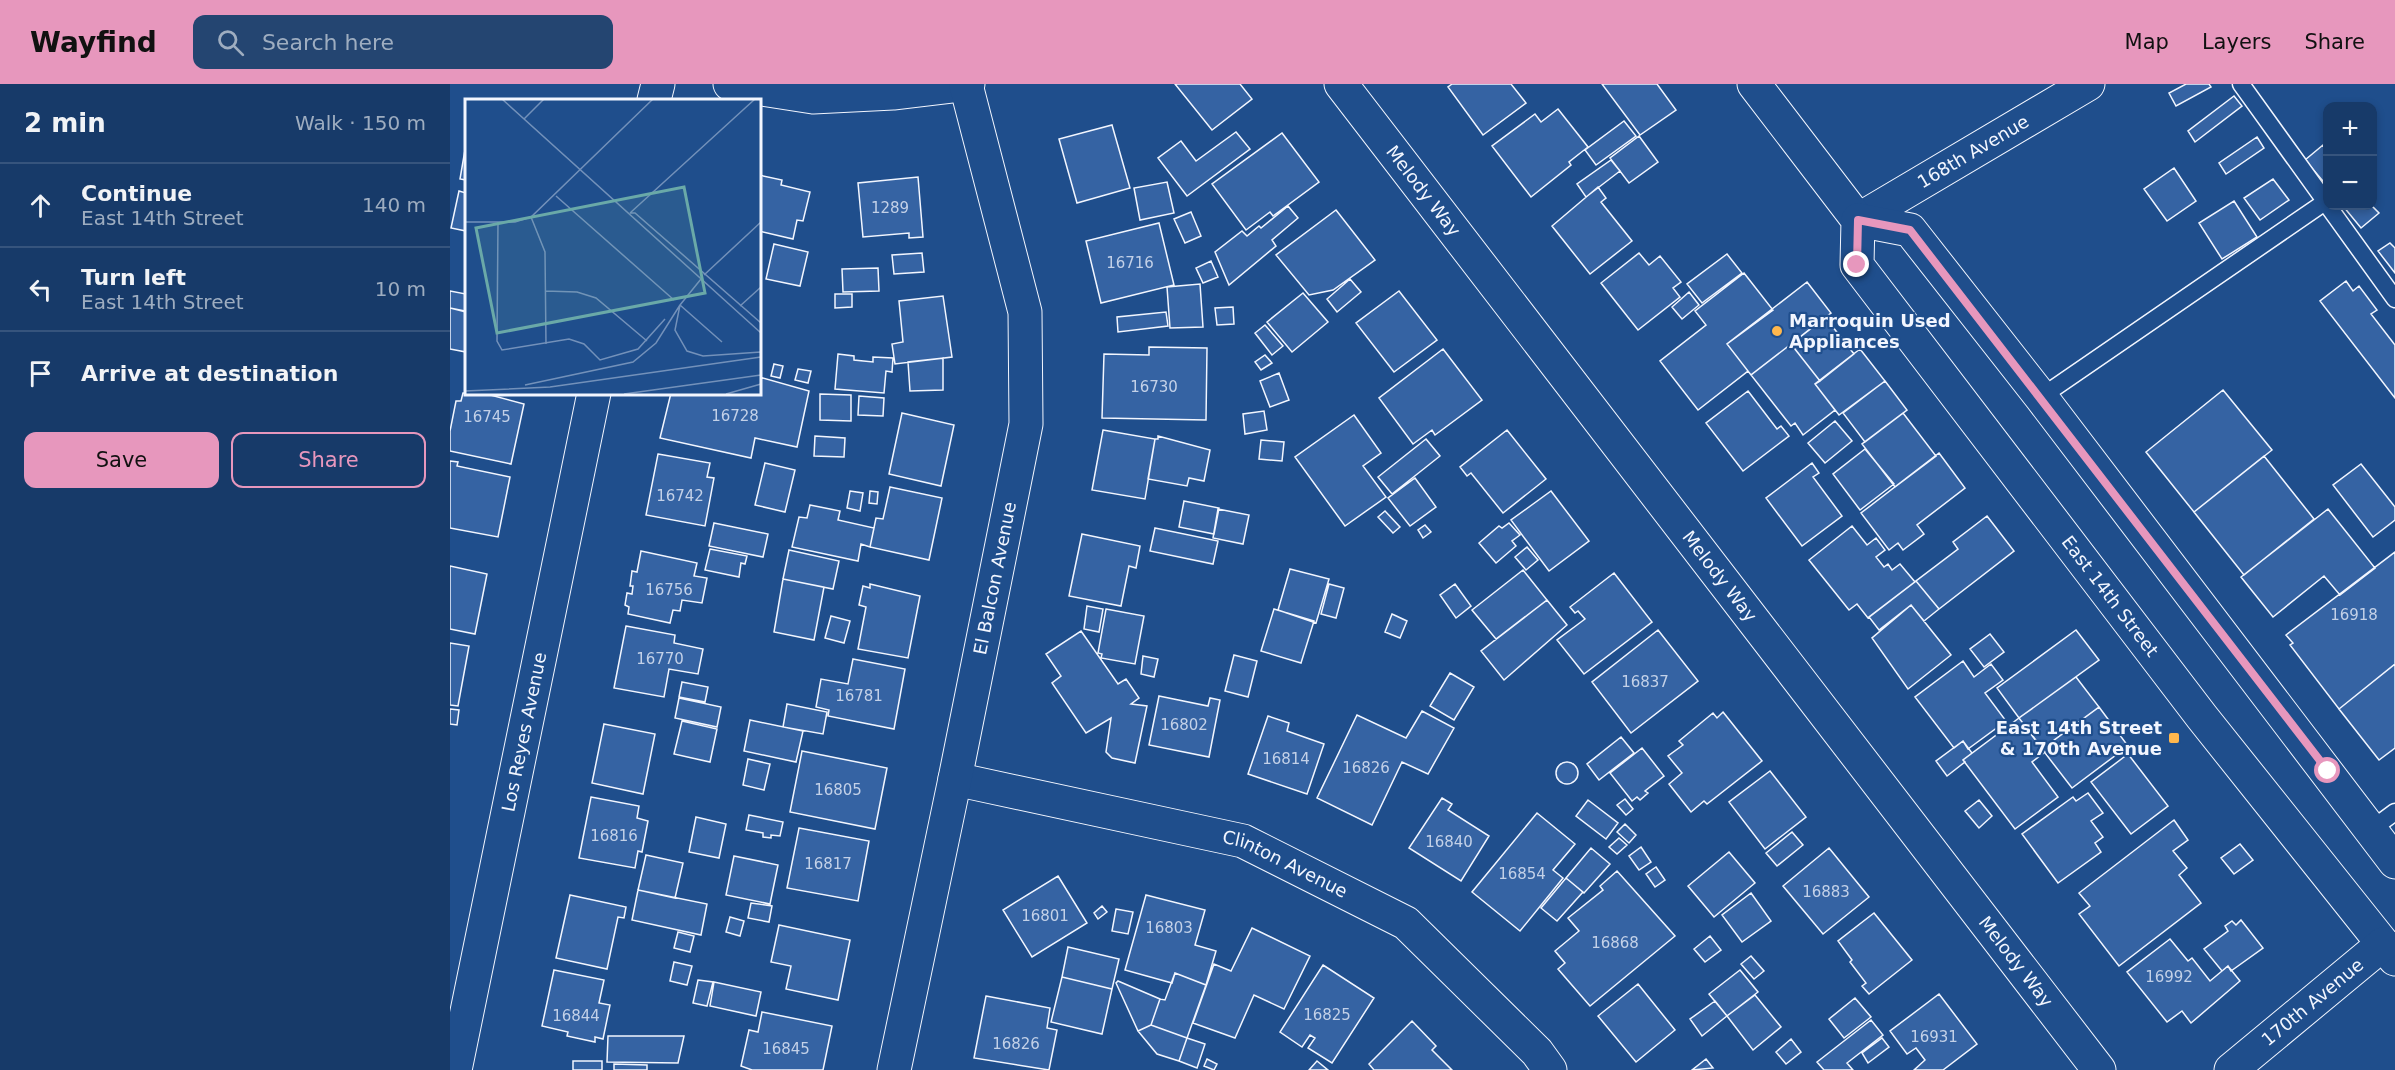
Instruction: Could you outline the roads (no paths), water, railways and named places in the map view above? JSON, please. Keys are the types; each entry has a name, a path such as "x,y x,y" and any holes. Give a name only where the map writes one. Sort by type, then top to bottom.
{"street":[{"path":"654,99 658,84"},
{"path":"730,84 813,98 893,93 967,84"},
{"name":"El Balcon Avenue","path":"894,1070 1026,424 1025,312 967,84"},
{"name":"Melody Way","path":"1341,84 2098,1070"},
{"path":"1754,84 1858,220 1910,230 2041,397 2383,820 2395,862"},
{"name":"168th Avenue","path":"1858,220 2088,84"},
{"name":"East 14th Street","path":"1858,220 1857,265 2202,717 2391,945"},
{"name":"Los Reyes Avenue","path":"455,1070 594,394"},
{"name":"Clinton Avenue","path":"955,778 1243,841 1406,923 1537,1052 1550,1070"},
{"name":"170th Avenue","path":"2230,1070 2391,945"}],"lane":[{"path":"2241,84 2323,198"},
{"path":"2041,397 2323,207"},
{"path":"2331,210 2395,299"}],"place":[{"name":"Marroquin Used Appliances","path":"1777,331"},
{"name":"East 14th Street & 170th Avenue","path":"2174,738"}]}
